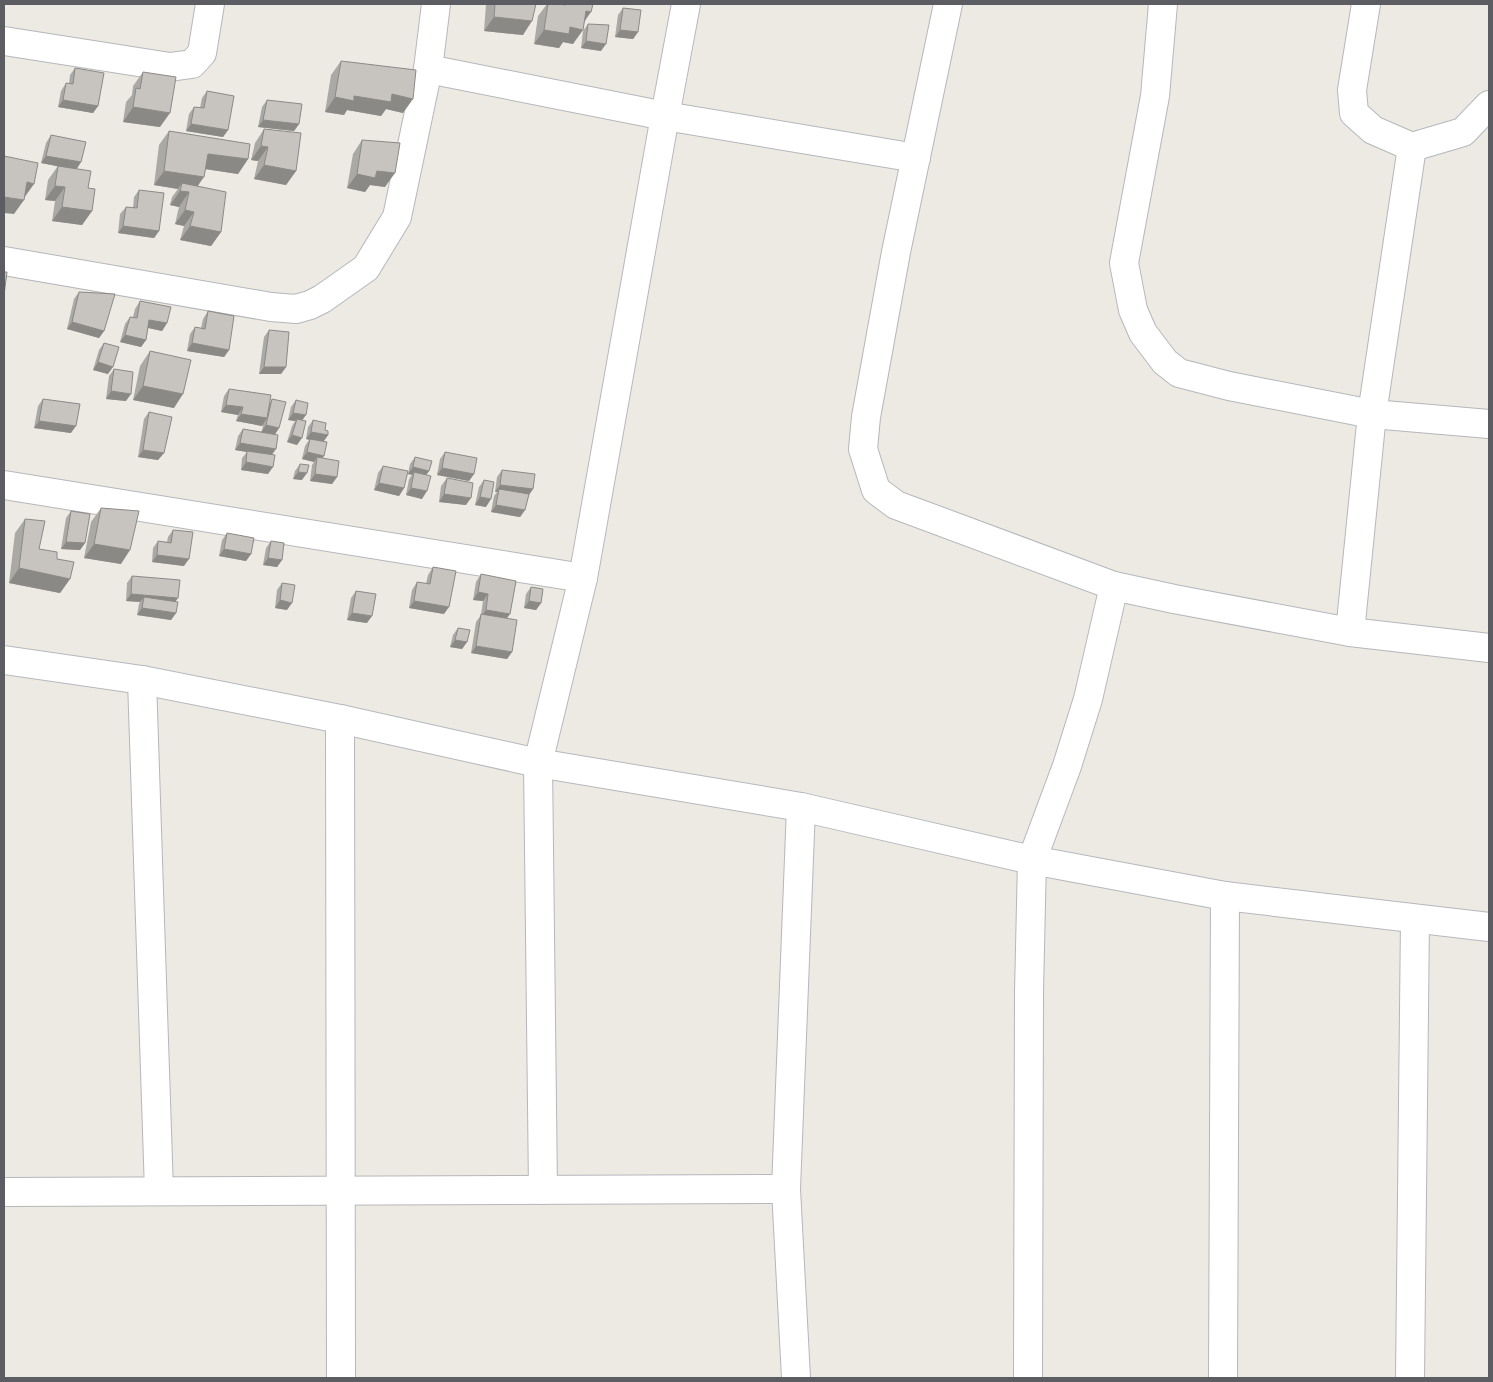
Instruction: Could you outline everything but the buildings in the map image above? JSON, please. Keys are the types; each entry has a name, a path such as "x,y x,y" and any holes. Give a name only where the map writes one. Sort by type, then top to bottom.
{"street":[{"path":"4,41 170,67 182,66 192,64 202,53 210,4"},
{"path":"4,260 270,307 296,309 322,300 366,268 397,217 428,69 436,4"},
{"path":"543,1190 538,763 583,578 686,4"},
{"path":"948,4 895,262 866,417 863,449 876,490 896,505 1114,586 1350,632 1489,648"},
{"path":"1163,4 1155,96 1124,263 1133,310 1143,333 1165,362 1179,373 1230,386 1372,414 1489,424"},
{"path":"1366,4 1352,90 1354,113 1372,130 1412,147 1463,132 1489,106"},
{"path":"428,69 665,116 916,158"},
{"path":"1350,632 1372,414 1412,147"},
{"path":"4,485 583,578"},
{"path":"1028,1378 1029,992 1032,860 1067,766 1088,699 1114,586"},
{"path":"4,660 142,680 340,719 538,763 801,807 1032,860 1226,896 1489,927"},
{"path":"142,680 159,1191"},
{"path":"340,719 342,1378"},
{"path":"796,1378 786,1189 801,807"},
{"path":"1223,1378 1226,896"},
{"path":"1410,1378 1415,919"},
{"path":"4,1192 786,1189"}]}
